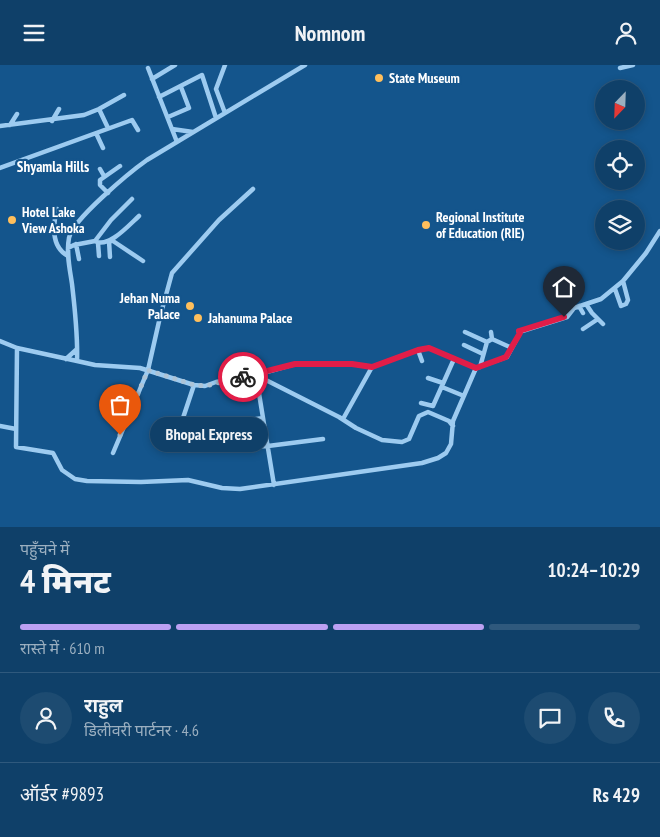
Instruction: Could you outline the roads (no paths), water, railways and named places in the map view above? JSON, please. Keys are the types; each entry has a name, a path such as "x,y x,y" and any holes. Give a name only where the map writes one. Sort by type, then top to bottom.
{"street":[{"path":"152,79 175,65"},
{"path":"225,65 216,89 225,113"},
{"path":"77,361 78,337 68,256 68,237 76,224 108,193 147,160 305,65"},
{"path":"620,68 633,65"},
{"path":"148,68 177,142"},
{"path":"159,97 202,75 216,118"},
{"path":"168,117 189,108 181,87"},
{"path":"0,126 52,121 84,115 100,109 124,95"},
{"path":"52,121 59,109"},
{"path":"100,109 108,128"},
{"path":"10,125 17,113"},
{"path":"0,168 132,120 138,130"},
{"path":"172,129 193,132"},
{"path":"96,133 103,148"},
{"path":"108,193 100,185 100,180 120,166"},
{"path":"100,169 104,176"},
{"path":"113,453 148,370 172,273 219,220 253,189"},
{"path":"122,199 127,203"},
{"path":"99,256 96,242 99,233 132,199"},
{"path":"57,209 53,222 56,241 62,253 68,256"},
{"path":"109,241 139,216"},
{"path":"0,341 17,348 95,365 140,368 194,385 205,386 295,364 352,364 372,367 418,350 429,348 478,367 506,357 520,333 519,331 567,317 574,308 601,299 615,289 646,253 660,231"},
{"path":"109,241 110,257"},
{"path":"68,248 76,244 116,242 143,261"},
{"path":"76,244 79,259"},
{"path":"615,289 621,306 626,304 628,300 623,281"},
{"path":"586,304 604,324"},
{"path":"579,306 583,313"},
{"path":"583,329 598,319"},
{"path":"465,332 487,342"},
{"path":"491,332 492,339"},
{"path":"492,339 512,348"},
{"path":"17,348 16,447 53,453 62,471 75,479 141,482 188,480 231,489 274,485 438,459 446,453 451,443 453,421 478,367 487,342 492,339"},
{"path":"464,345 483,354"},
{"path":"66,359 77,349"},
{"path":"418,350 422,361"},
{"path":"421,403 433,406 454,359"},
{"path":"343,419 372,367"},
{"path":"256,375 274,485"},
{"path":"256,375 382,440 402,442 409,439 419,416 428,412 449,421 453,426"},
{"path":"428,378 464,396"},
{"path":"170,432 182,421 194,385"},
{"path":"263,418 202,427 200,436 203,447 268,446 322,439"},
{"path":"0,426 16,429"}],"place":[{"name":"State Museum","path":"379,78"},
{"name":"Hotel Lake View Ashoka","path":"12,220"},
{"name":"Regional Institute of Education (RIE)","path":"426,225"},
{"name":"Jehan Numa Palace","path":"190,306"},
{"name":"Jahanuma Palace","path":"198,318"},
{"name":"Bhopal Express","path":"120,435"}],"district":[{"name":"Shyamla Hills","path":"53,166"}]}
